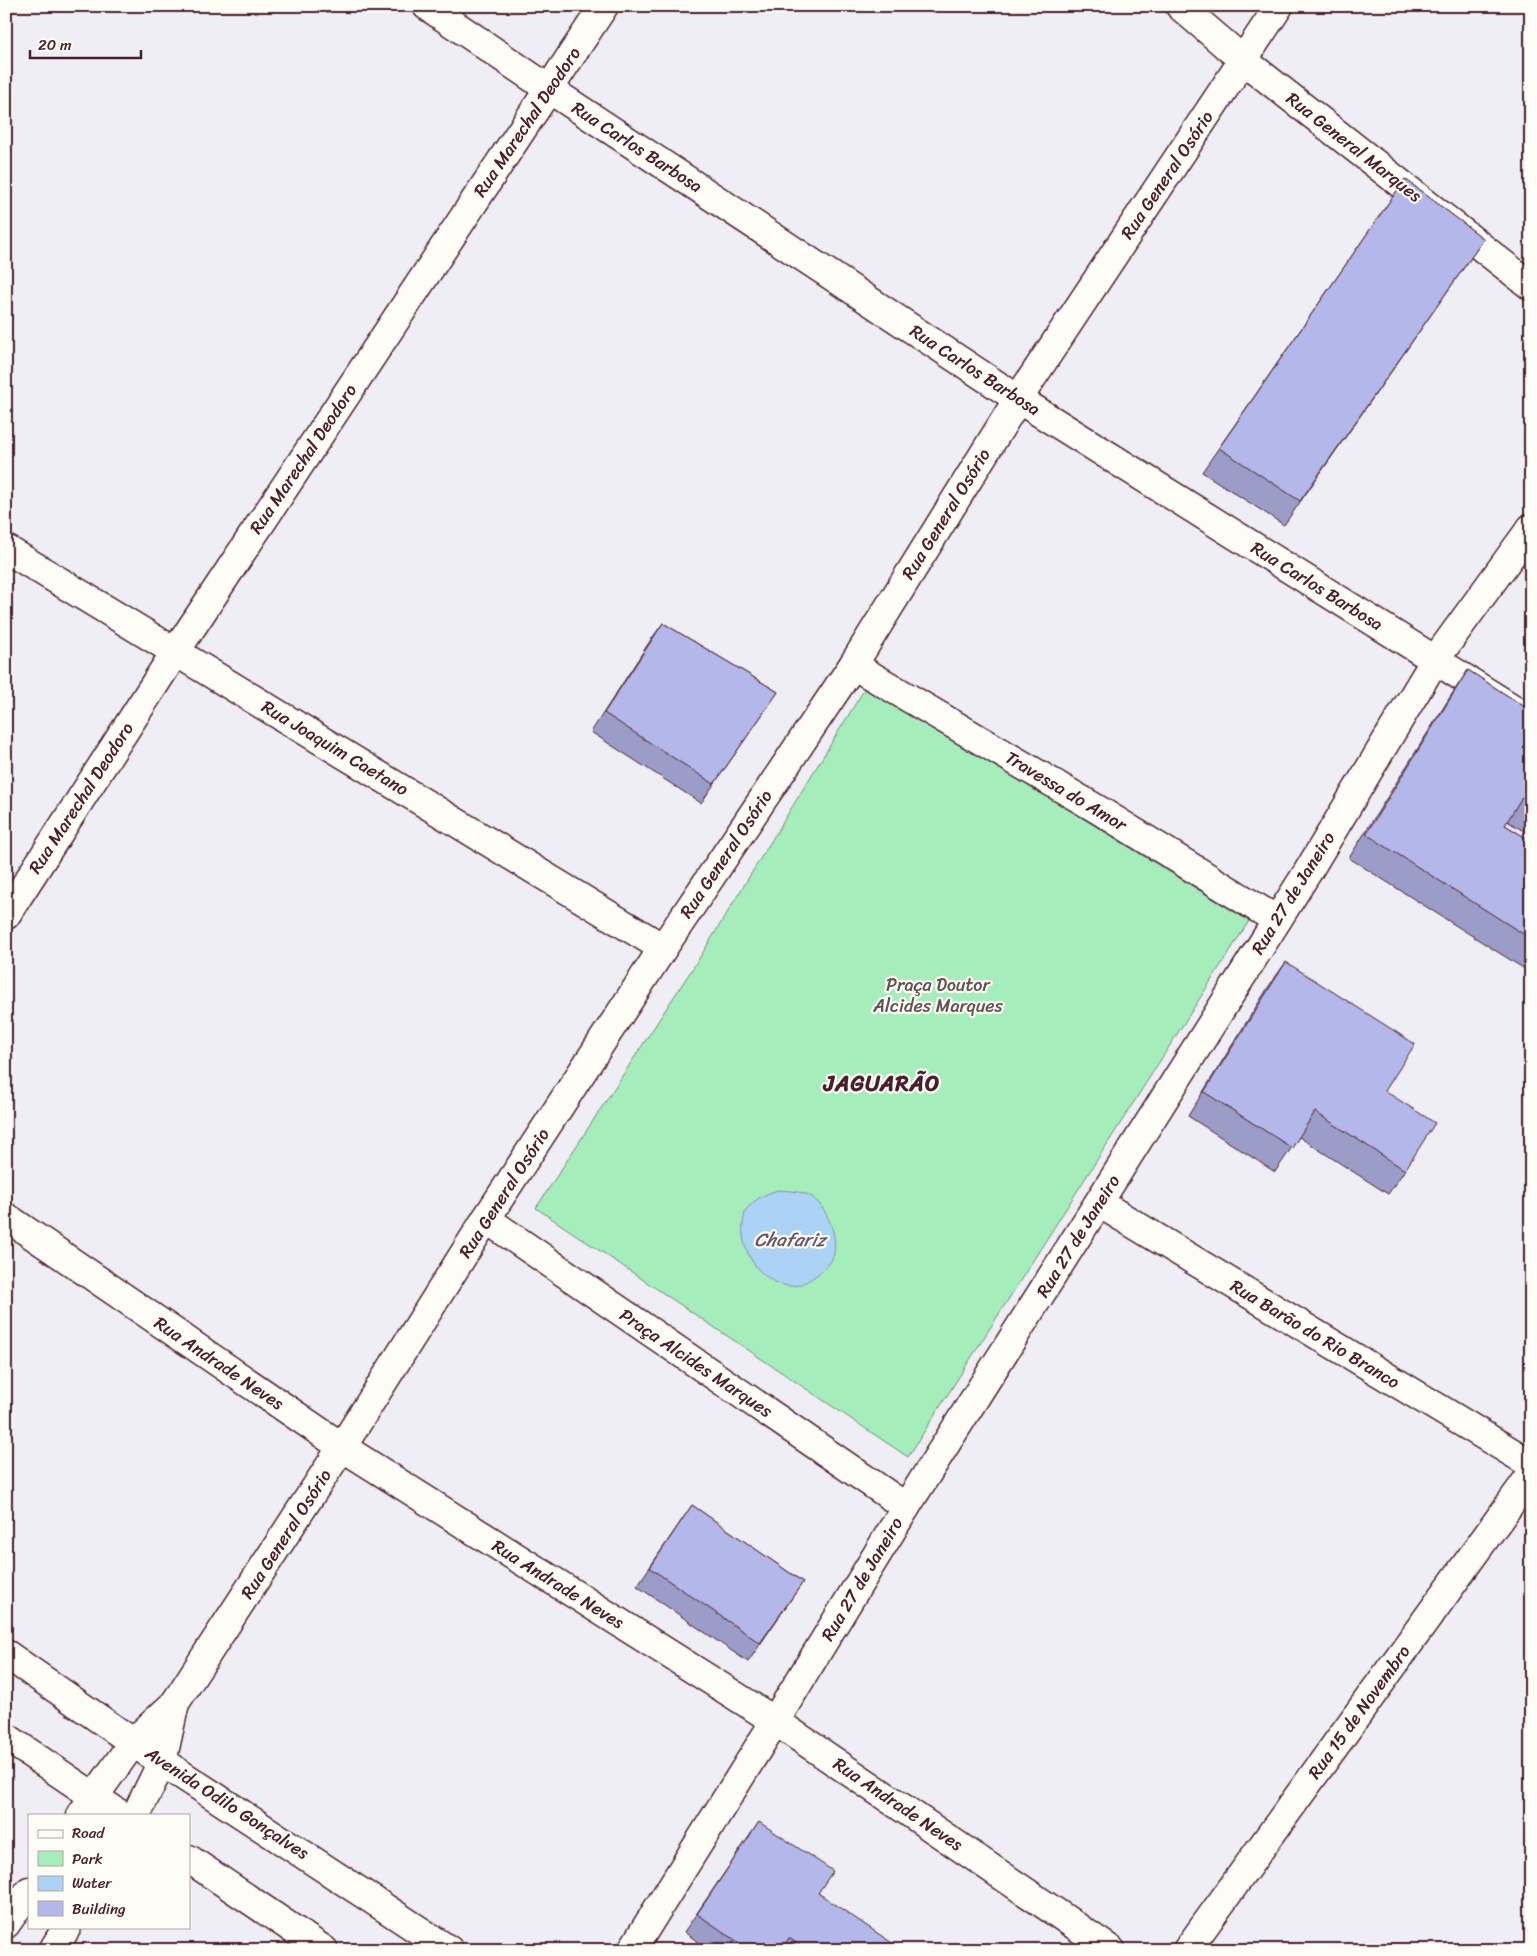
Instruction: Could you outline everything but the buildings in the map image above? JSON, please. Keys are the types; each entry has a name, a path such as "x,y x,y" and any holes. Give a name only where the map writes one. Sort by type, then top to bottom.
{"street":[{"name":"Rua Carlos Barbosa","path":"427,6 549,90 1018,399 1531,720"},
{"name":"Rua Marechal Deodoro","path":"6,915 176,651 604,6"},
{"name":"Rua General Marques","path":"1180,6 1243,60 1531,286"},
{"name":"Rua General Osório","path":"87,1806 134,1741 175,1703 342,1447 486,1219 663,948 853,665 1018,399 1279,6"},
{"name":"Rua 27 de Janeiro","path":"632,1950 906,1507 1277,920 1435,660 1531,528"},
{"name":"Rua Joaquim Caetano","path":"6,549 663,948"},
{"name":"Travessa do Amor","path":"853,665 1098,809 1277,920"},
{"name":"Rua Barão do Rio Branco","path":"1099,1203 1531,1464"},
{"name":"Rua Andrade Neves","path":"6,1218 342,1447 775,1721 1111,1950"},
{"name":"Praça Alcides Marques","path":"486,1219 906,1507"},
{"name":"Rua 15 de Novembro","path":"1186,1950 1531,1475"},
{"name":"Avenida Odilo Gonçalves","path":"6,1654 162,1762 449,1950"},
{"name":"Rua General Osório","path":"136,1814 162,1762 175,1703"},
{"path":"6,1737 87,1806 118,1814"},
{"path":"190,1860 324,1950"},
{"path":"6,1924 28,1892"},
{"path":"53,1950 66,1928"}],"green space":[{"name":"Praça Doutor Alcides Marques","path":"867,685 1249,921 908,1457 536,1208 700,957"}],"water":[{"name":"Chafariz","path":"778,1190 800,1192 812,1197 824,1210 829,1219 834,1239 835,1249 833,1258 828,1265 810,1279 794,1286 769,1279 761,1272 749,1255 743,1235 744,1215 749,1206 757,1199"}],"district":[{"name":"JAGUARÃO","path":"882,1083"}]}
